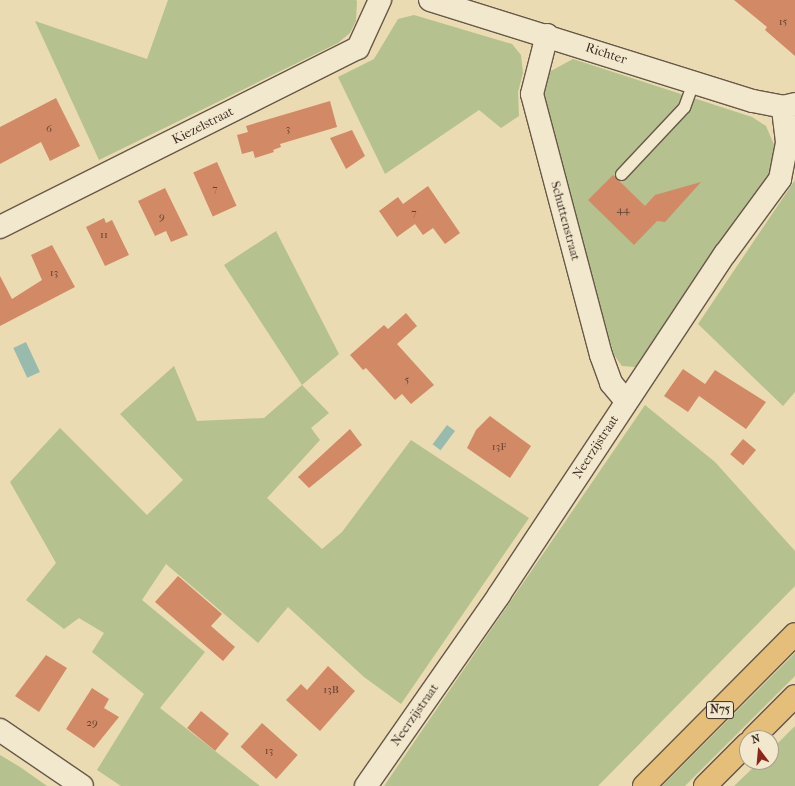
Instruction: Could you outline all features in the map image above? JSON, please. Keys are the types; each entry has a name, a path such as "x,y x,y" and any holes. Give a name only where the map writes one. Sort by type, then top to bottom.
{"highway":[{"name":"N75","path":"644,786 795,634"},
{"path":"761,730 795,696"},
{"path":"705,786 739,752"}],"street":[{"name":"Kiezelstraat","path":"0,227 358,48 380,0"},
{"name":"Richter","path":"430,0 547,35 753,101 789,105"},
{"name":"Schuttenstraat","path":"547,35 532,94 601,355 610,383 626,401"},
{"name":"Neerzijstraat","path":"366,786 499,595 626,401 780,179 786,142 789,105"},
{"path":"0,730 82,786"}],"lane":[{"path":"621,174 684,106 693,82"}],"green space":[{"path":"168,0 356,0 356,21 350,33 338,43 99,160 35,21 147,59"},
{"path":"414,15 512,44 521,55 523,73 518,92 519,116 501,128 479,110 385,174 338,77 374,59 398,19"},
{"path":"573,59 752,117 766,126 775,147 773,169 635,367 622,366 614,355 541,96 549,72"},
{"path":"795,180 795,392 783,406 698,324"},
{"path":"276,231 339,354 302,385 224,265"},
{"path":"174,366 197,421 264,418 302,385 329,413 311,428 320,440 267,498 322,549 342,532 411,440 529,518 401,704 364,677 288,607 258,643 166,564 142,600 205,652 160,708 260,786 121,786 97,770 144,694 92,652 104,633 79,618 64,629 26,600 56,563 10,482 60,428 147,515 183,480 120,414"},
{"path":"645,405 715,462 795,551 795,586 598,786 384,786"},
{"path":"795,653 795,676 741,730 739,730 739,732 685,786 662,786"},
{"path":"795,726 795,786 734,786 751,770 779,770 779,742"},
{"path":"0,755 20,767 47,786 0,786"}],"shaded area":[{"path":"26,342 40,372 27,378 13,348"},
{"path":"447,425 455,431 441,450 433,444"}],"building":[{"path":"734,0 795,0 795,56 765,30 767,27"},
{"path":"56,98 80,146 50,161 41,142 0,164 0,127"},
{"path":"330,101 337,127 280,144 281,147 273,150 274,152 255,158 253,151 242,154 237,135 248,132 246,126"},
{"path":"352,130 365,156 346,169 330,138"},
{"path":"217,162 237,206 213,216 193,173"},
{"path":"613,175 645,206 655,195 701,182 665,222 657,221 634,245 588,200"},
{"path":"428,186 460,233 445,244 433,228 423,235 415,224 397,237 379,211 398,197 403,204"},
{"path":"165,188 188,235 171,242 166,231 155,236 138,201"},
{"path":"104,218 106,223 112,220 129,255 105,266 86,227"},
{"path":"52,245 75,287 0,326 0,276 12,299 42,280 31,255"},
{"path":"406,313 417,326 397,344 434,385 411,404 402,394 395,400 366,368 363,370 350,355 384,325 388,329"},
{"path":"683,369 705,384 715,370 766,402 746,429 699,396 688,412 664,396"},
{"path":"490,416 531,446 510,478 467,448 476,430"},
{"path":"350,429 362,445 309,488 298,477"},
{"path":"743,439 756,450 743,465 730,454"},
{"path":"178,576 222,614 211,626 235,647 223,661 155,602"},
{"path":"46,655 67,668 39,712 15,696"},
{"path":"328,666 355,691 320,731 286,700 301,684 307,690"},
{"path":"92,688 109,699 104,708 119,717 94,748 66,729"},
{"path":"201,711 229,734 215,751 187,728"},
{"path":"262,723 298,755 276,779 241,747"}]}
